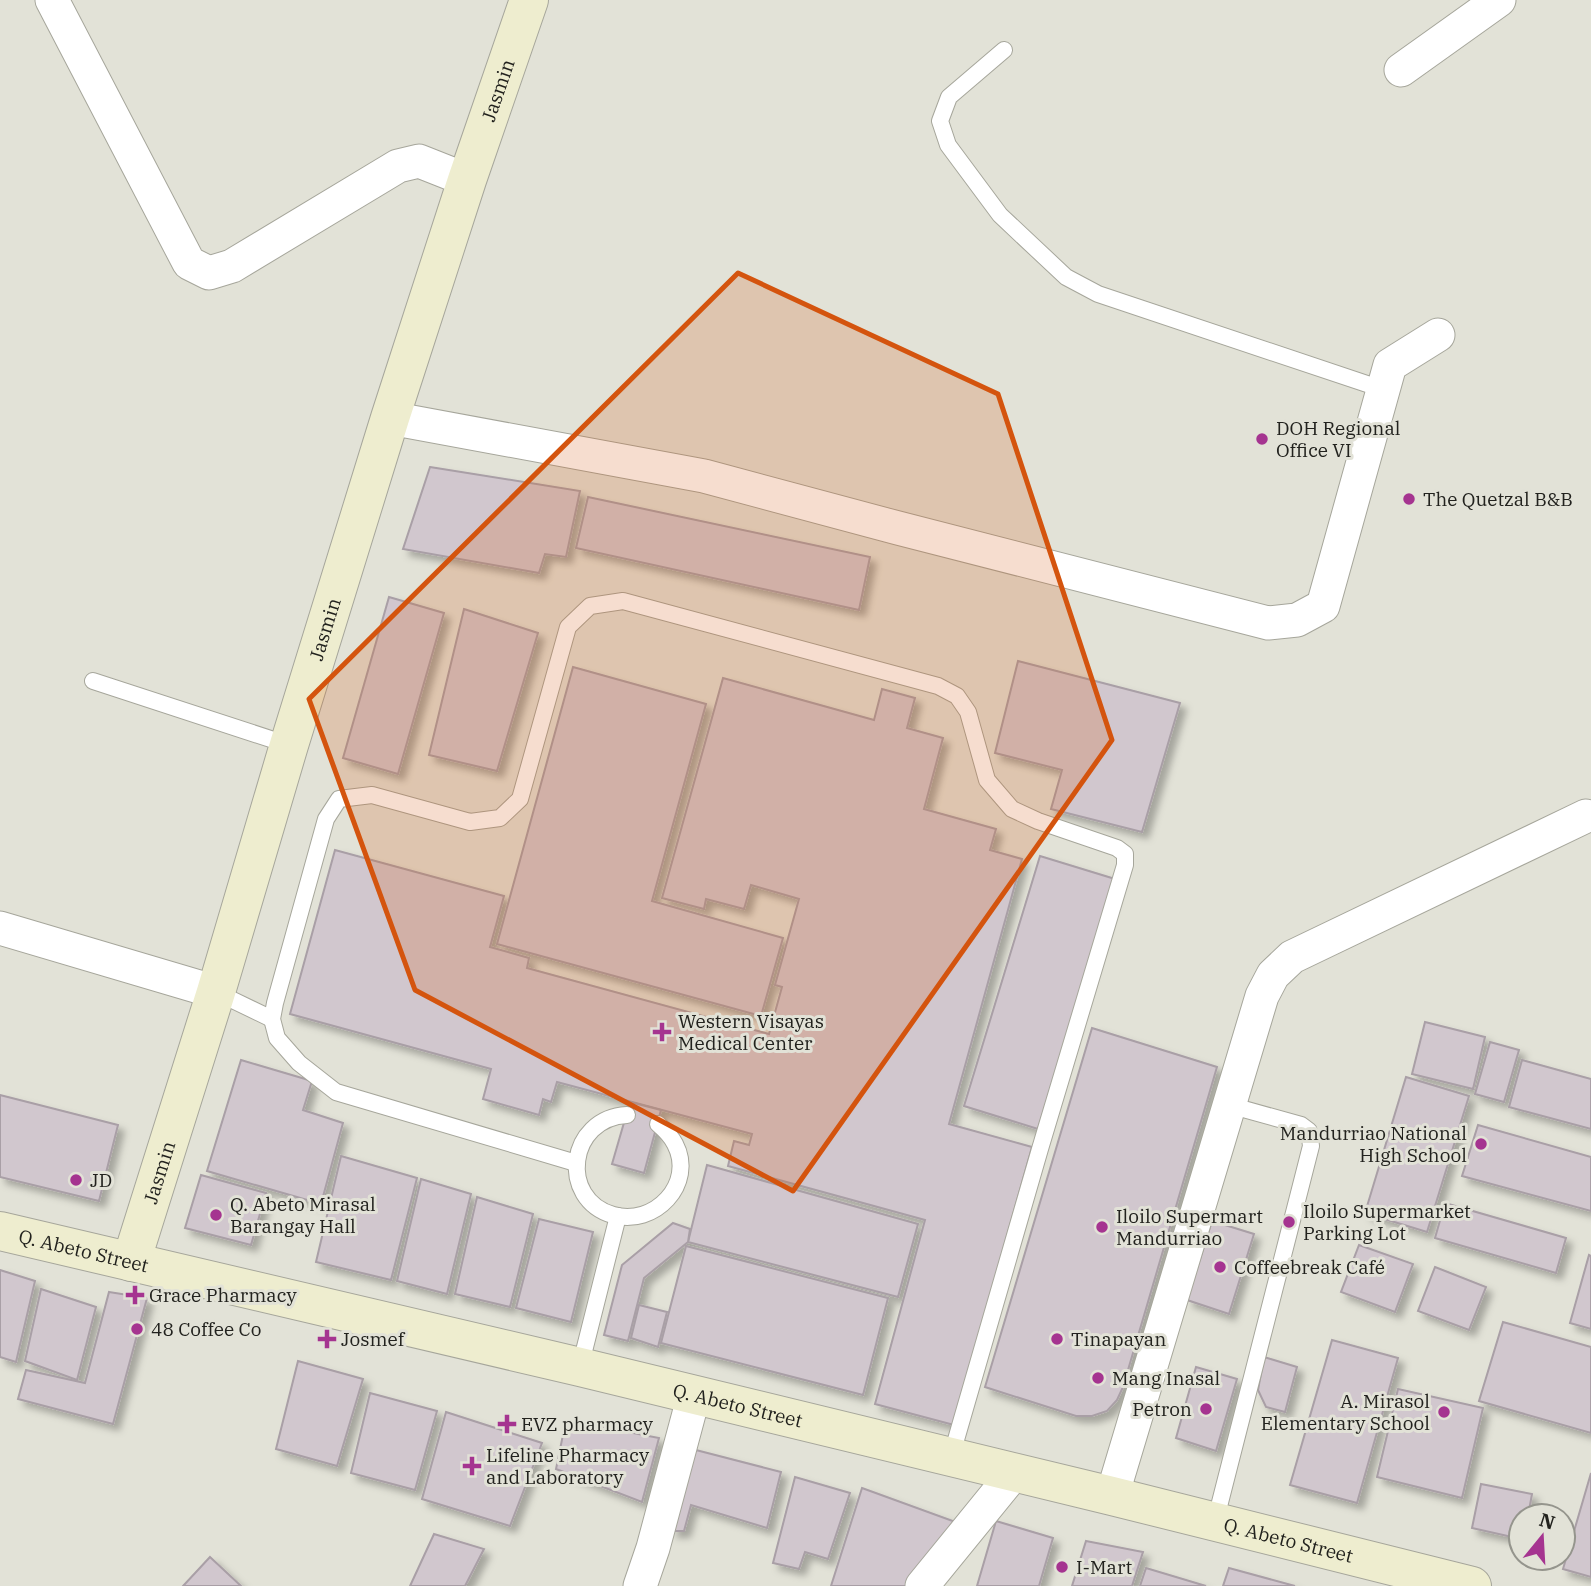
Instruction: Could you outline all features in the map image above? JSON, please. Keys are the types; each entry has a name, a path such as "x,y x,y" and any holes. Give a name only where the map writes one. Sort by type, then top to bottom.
{"main road":[{"name":"Jasmin","path":"131,1262 390,418 529,0"},
{"name":"Q. Abeto Street","path":"0,1231 580,1367 1472,1586"}],"street":[{"path":"52,0 189,263 209,273 232,266 398,166 419,161 467,180"},
{"path":"1401,70 1499,0"},
{"path":"390,418 704,476 1268,623 1297,620 1323,606 1390,365 1438,335"},
{"path":"1112,1496 1262,996 1273,975 1292,957 1586,816"},
{"path":"0,928 216,992"},
{"path":"640,1586 653,1548 694,1395"},
{"path":"922,1586 1014,1473"}],"lane":[{"path":"1004,50 949,97 940,121 948,145 1000,215 1066,276 1098,294 1382,389"},
{"path":"576,1163 336,1091 299,1063 277,1038 272,1019 275,1003 326,819 340,799 372,794 470,822 500,818 520,799 569,626 590,606 623,601 938,686 957,696 968,712 987,780 1012,809 1038,821 1117,848 1125,854 1125,865 951,1457"},
{"path":"93,681 289,745"},
{"path":"216,992 272,1019"},
{"path":"1215,1522 1311,1146 1309,1131 1301,1125 1230,1105"},
{"path":"626,1115 617,1115 601,1122 588,1133 580,1147 576,1163 584,1194 595,1206 610,1214 642,1216 657,1209 670,1197 678,1181 680,1164 676,1146 658,1124"},
{"path":"580,1367 618,1216"}],"highlighted area":[{"path":"738,273 998,394 1112,740 793,1191 415,990 309,699"}],"building":[{"path":"430,467 580,491 566,557 545,554 539,573 403,549"},
{"path":"588,497 870,557 859,610 576,548"},
{"path":"389,597 444,613 398,774 343,758"},
{"path":"464,609 538,633 497,771 429,755"},
{"path":"1018,661 1180,703 1142,832 1051,809 1062,770 995,753"},
{"path":"573,667 706,704 652,901 783,938 761,1016 497,944"},
{"path":"723,678 874,720 882,689 915,698 907,728 943,738 924,809 996,829 990,850 1022,859 949,1124 1032,1147 954,1425 875,1404 925,1220 728,1166 734,1141 749,1145 752,1134 557,1082 551,1102 543,1099 539,1115 483,1099 491,1069 290,1014 335,850 504,896 490,947 529,958 527,968 769,1034 782,987 775,985 799,899 751,885 744,909 706,899 704,909 662,898"},
{"path":"1040,856 1115,879 1038,1129 964,1106"},
{"path":"1425,1022 1485,1037 1473,1089 1412,1074"},
{"name":"Iloilo Supermart Mandurriao","path":"1092,1028 1217,1067 1123,1387 1117,1400 1107,1411 1092,1416 1076,1416 985,1387"},
{"path":"1490,1042 1519,1050 1504,1102 1475,1094"},
{"path":"241,1060 312,1081 303,1110 343,1123 321,1204 207,1171"},
{"path":"1522,1060 1591,1079 1591,1129 1509,1107"},
{"path":"1406,1077 1469,1096 1427,1232 1365,1213"},
{"path":"0,1095 118,1125 99,1201 0,1177"},
{"path":"630,1102 661,1110 644,1173 612,1164"},
{"path":"1478,1125 1591,1157 1591,1211 1462,1176"},
{"path":"341,1156 417,1178 391,1280 316,1262"},
{"path":"707,1165 918,1224 898,1297 688,1242"},
{"path":"201,1175 266,1193 251,1245 185,1228"},
{"path":"421,1179 471,1194 447,1294 397,1281"},
{"path":"477,1197 533,1214 510,1307 455,1294"},
{"path":"1445,1203 1566,1238 1556,1273 1435,1238"},
{"path":"539,1219 593,1232 571,1322 516,1308"},
{"name":"Coffeebreak Café","path":"1212,1221 1254,1234 1229,1314 1187,1300"},
{"path":"673,1223 690,1229 688,1242 644,1278 628,1341 604,1335 622,1265"},
{"path":"1359,1245 1413,1264 1395,1312 1341,1292"},
{"path":"686,1246 888,1298 863,1395 661,1343"},
{"path":"1589,1255 1591,1256 1591,1329 1570,1323"},
{"path":"1435,1267 1486,1287 1469,1330 1418,1311"},
{"path":"0,1270 35,1281 16,1362 0,1357"},
{"path":"41,1289 96,1307 77,1380 25,1361"},
{"path":"109,1292 147,1298 113,1424 18,1399 26,1370 85,1383"},
{"path":"639,1305 667,1312 658,1347 631,1338"},
{"path":"1503,1322 1591,1347 1591,1433 1479,1401"},
{"path":"1332,1340 1398,1358 1357,1503 1290,1485"},
{"path":"1264,1357 1297,1367 1285,1412 1266,1407 1258,1390"},
{"path":"298,1361 363,1379 337,1466 276,1449"},
{"name":"Petron","path":"1196,1367 1237,1379 1216,1451 1176,1438"},
{"path":"1398,1389 1483,1408 1462,1498 1377,1477"},
{"path":"370,1393 437,1411 415,1490 351,1473"},
{"path":"446,1412 542,1443 510,1526 422,1499"},
{"path":"566,1420 659,1438 642,1502 556,1469"},
{"path":"692,1449 781,1472 767,1528 691,1505 684,1531 671,1531"},
{"path":"1591,1473 1591,1577 1574,1572 1577,1572 1577,1521"},
{"path":"795,1477 850,1493 828,1559 805,1552 799,1569 773,1563"},
{"path":"1481,1484 1532,1494 1531,1502 1507,1502 1507,1536 1472,1528"},
{"path":"862,1488 961,1524 915,1586 831,1586"},
{"path":"996,1521 1053,1538 1039,1586 977,1586"},
{"path":"434,1534 484,1549 465,1586 410,1586"},
{"path":"1086,1541 1143,1552 1132,1586 1072,1586"},
{"path":"210,1557 241,1586 183,1586"},
{"path":"1146,1568 1206,1586 1140,1586"},
{"path":"1229,1568 1295,1586 1223,1586"}],"place":[{"name":"DOH Regional Office VI","path":"1262,439"},
{"name":"The Quetzal B&B","path":"1409,499"},
{"name":"Western Visayas Medical Center","path":"662,1032"},
{"name":"Mandurriao National High School","path":"1481,1144"},
{"name":"JD","path":"76,1180"},
{"name":"Q. Abeto Mirasal Barangay Hall","path":"216,1215"},
{"name":"Iloilo Supermarket Parking Lot","path":"1289,1222"},
{"name":"Iloilo Supermart Mandurriao","path":"1102,1227"},
{"name":"Coffeebreak Café","path":"1220,1267"},
{"name":"Grace Pharmacy","path":"135,1295"},
{"name":"48 Coffee Co","path":"137,1329"},
{"name":"Josmef","path":"327,1339"},
{"name":"Tinapayan","path":"1057,1339"},
{"name":"Mang Inasal","path":"1098,1378"},
{"name":"Petron","path":"1206,1409"},
{"name":"A. Mirasol Elementary School","path":"1444,1412"},
{"name":"EVZ pharmacy","path":"507,1424"},
{"name":"Lifeline Pharmacy and Laboratory","path":"472,1466"},
{"name":"I-Mart","path":"1062,1567"}]}
